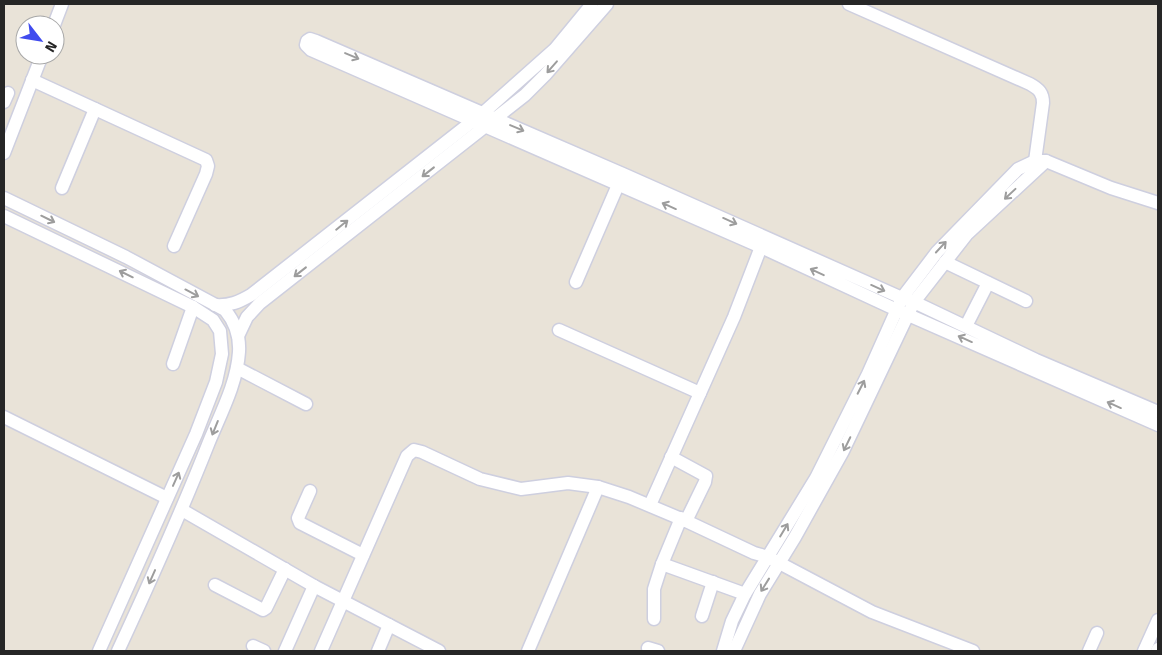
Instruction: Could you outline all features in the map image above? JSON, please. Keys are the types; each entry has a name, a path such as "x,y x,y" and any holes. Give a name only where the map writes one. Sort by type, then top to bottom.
{"street":[{"path":"215,305 227,306 251,295 478,117 555,49 592,4"},
{"path":"238,336 248,317 260,303 491,123 534,86 606,4"},
{"path":"849,4 1030,84 1039,90 1043,96 1041,161 967,234 906,306"},
{"path":"478,117 311,50 306,45 307,41 310,39 316,41 491,123 906,306 1158,425"},
{"path":"4,153 38,65"},
{"path":"32,80 206,160 208,166 206,174 174,246"},
{"path":"62,188 95,109"},
{"path":"723,651 732,621 745,594 772,563 843,451 906,306 937,252 996,190 1018,169 1041,161 1111,188 1158,203"},
{"path":"576,282 621,179"},
{"path":"4,198 126,257 225,310 232,319 238,336 237,368 234,379 182,510 118,651"},
{"path":"4,216 193,307 213,320 220,331 222,354 216,382 196,434 99,651"},
{"path":"650,505 734,317 763,242"},
{"path":"945,262 1026,301"},
{"path":"966,326 988,283"},
{"path":"906,306 966,326 1036,360 1158,412"},
{"path":"173,364 193,307"},
{"path":"559,330 700,394"},
{"path":"237,368 306,404"},
{"path":"4,417 167,498"},
{"path":"321,651 407,456 414,450 480,479 499,485 521,489 568,483 598,486 650,505 754,552 885,626 951,651"},
{"path":"654,619 654,589 662,564 705,482 706,476 671,456"},
{"path":"528,651 598,486"},
{"path":"310,491 298,518 300,523 362,555"},
{"path":"182,510 314,586 439,651"},
{"path":"734,651 772,563"},
{"path":"772,563 872,612 973,651"},
{"path":"662,564 745,594"},
{"path":"215,586 263,610 266,608 285,570"},
{"path":"702,616 713,582"},
{"path":"285,651 314,586"},
{"path":"1144,651 1158,620"},
{"path":"378,651 389,625"},
{"path":"1089,651 1097,633"}]}
